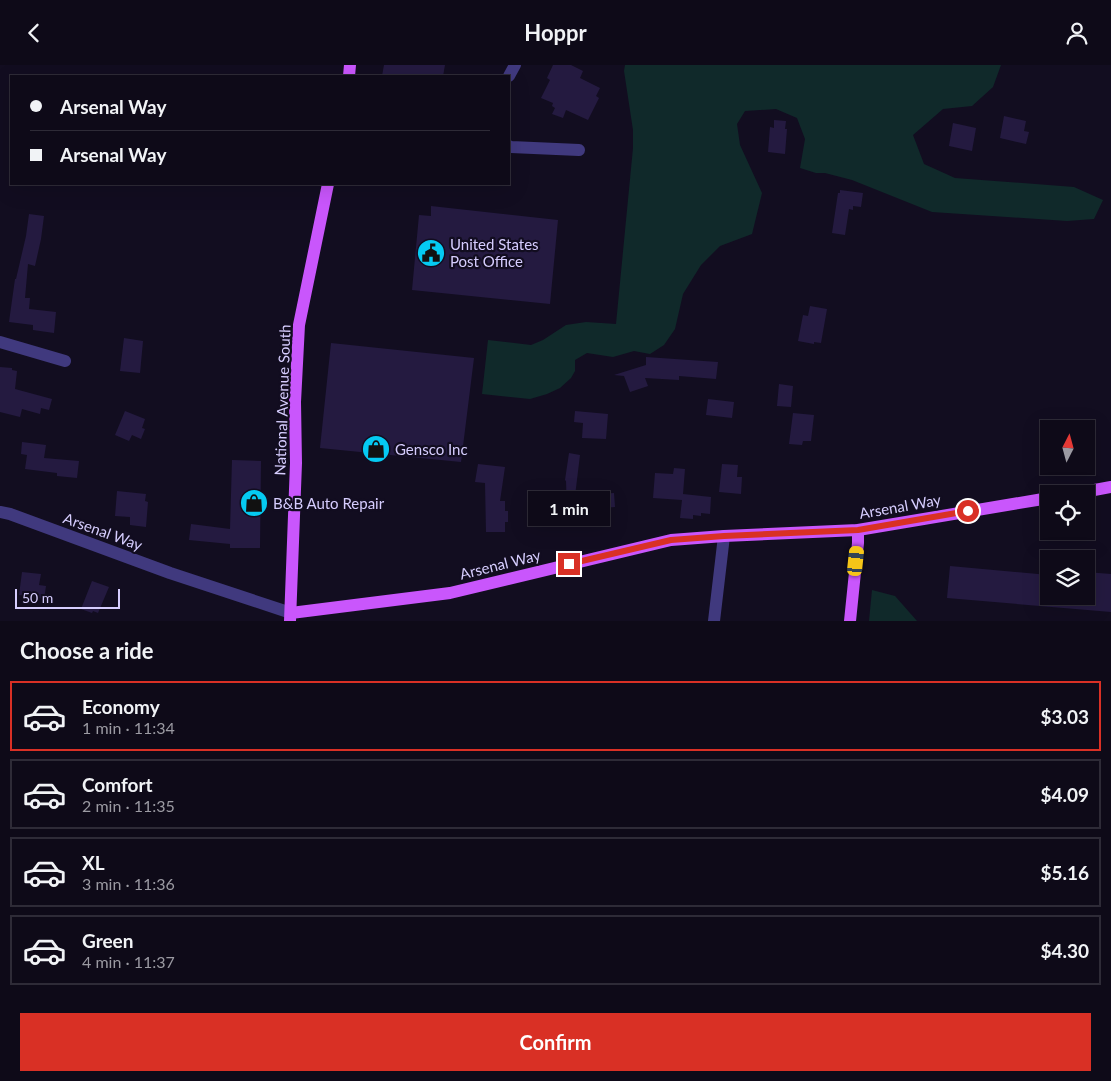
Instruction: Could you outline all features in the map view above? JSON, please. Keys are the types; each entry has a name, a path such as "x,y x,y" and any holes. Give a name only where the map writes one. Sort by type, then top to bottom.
{"main road":[{"name":"National Avenue South","path":"291,617 296,463 295,402 299,325 328,185"},
{"path":"1095,490 1111,487"},
{"name":"Arsenal Way","path":"291,617 450,593 671,540 858,530 1040,500"},
{"path":"850,621 858,530"}],"street":[{"path":"510,146 579,150"},
{"path":"0,342 64,361"},
{"name":"Arsenal Way","path":"0,512 10,514 291,617"},
{"path":"714,621 724,536"}],"green space":[{"path":"625,65 1001,65 993,87 972,106 943,109 913,135 924,164 955,178 1074,187 1103,200 1094,219 1067,221 932,212 852,180 800,168 805,139 797,118 776,109 745,111 737,124 740,145 762,193 752,234 720,246 701,265 683,294 675,329 664,345 650,354 634,351 613,357 587,353 575,360 575,371 571,378 560,388 530,399 482,394 488,340 531,345 543,340 566,325 586,322 616,324 633,148 633,130 624,71"},
{"path":"872,590 895,596 917,621 869,621"}],"building":[{"path":"384,65 445,65 443,75 382,75"},
{"path":"553,65 571,65 583,71 580,78 600,88 596,96 599,98 588,120 566,110 563,118 552,114 555,108 552,106 553,103 541,98 550,80 547,78"},
{"path":"1004,116 1026,121 1024,131 1029,132 1026,144 1000,138"},
{"path":"774,120 786,121 785,154 768,152 770,127 774,128"},
{"path":"953,123 976,128 972,151 949,146"},
{"path":"840,190 863,193 861,207 853,206 853,210 849,209 845,235 832,233"},
{"path":"431,206 558,220 550,304 412,290 419,215 431,216"},
{"path":"29,214 44,216 35,266 28,264 25,298 30,298 29,309 56,312 54,333 33,330 33,325 9,322 15,279 26,236"},
{"path":"810,306 827,309 821,343 814,342 814,344 798,341 803,315 808,316"},
{"path":"124,338 143,341 140,373 120,371"},
{"path":"331,343 474,358 461,462 320,448"},
{"path":"646,357 718,362 716,379 679,376 679,380 645,378 648,386 630,392 624,376 614,375 646,365"},
{"path":"0,367 12,368 12,370 17,371 15,389 52,399 49,410 41,408 40,414 22,409 20,417 0,412"},
{"path":"779,384 793,386 791,407 777,406"},
{"path":"708,399 734,402 732,418 706,415"},
{"path":"125,411 145,419 142,428 145,429 141,439 132,435 129,441 115,435"},
{"path":"575,411 608,414 606,439 582,438 583,423 574,422"},
{"path":"793,413 814,415 811,441 803,441 802,445 789,444"},
{"path":"22,442 46,445 44,458 79,461 77,478 57,476 57,473 25,469 27,455 21,454"},
{"path":"569,453 580,455 575,496 614,493 615,507 591,509 592,514 573,515 572,511 567,511 565,480"},
{"path":"232,460 261,461 260,548 230,548 230,544 189,540 191,524 230,529"},
{"path":"478,464 505,467 500,501 505,501 505,511 508,511 508,522 505,522 505,532 486,532 485,483 475,482"},
{"path":"722,464 738,465 737,477 742,477 741,494 719,492"},
{"path":"674,468 685,469 683,494 711,497 710,514 701,513 701,516 693,515 693,519 680,518 682,500 653,498 655,473 673,474"},
{"path":"117,491 146,494 145,501 148,502 146,527 130,525 130,517 115,516"},
{"path":"950,566 1040,574 1040,605 1095,605 1095,573 1111,574 1111,612 947,598"},
{"path":"22,572 41,574 39,585 46,586 44,599 19,595"},
{"path":"92,581 109,587 98,613 81,609"}],"place":[{"name":"United States Post Office","path":"431,253"},
{"name":"Gensco Inc","path":"376,449"},
{"name":"B&B Auto Repair","path":"254,503"}],"route":[{"path":"569,564 671,540 858,530 968,511"}]}
